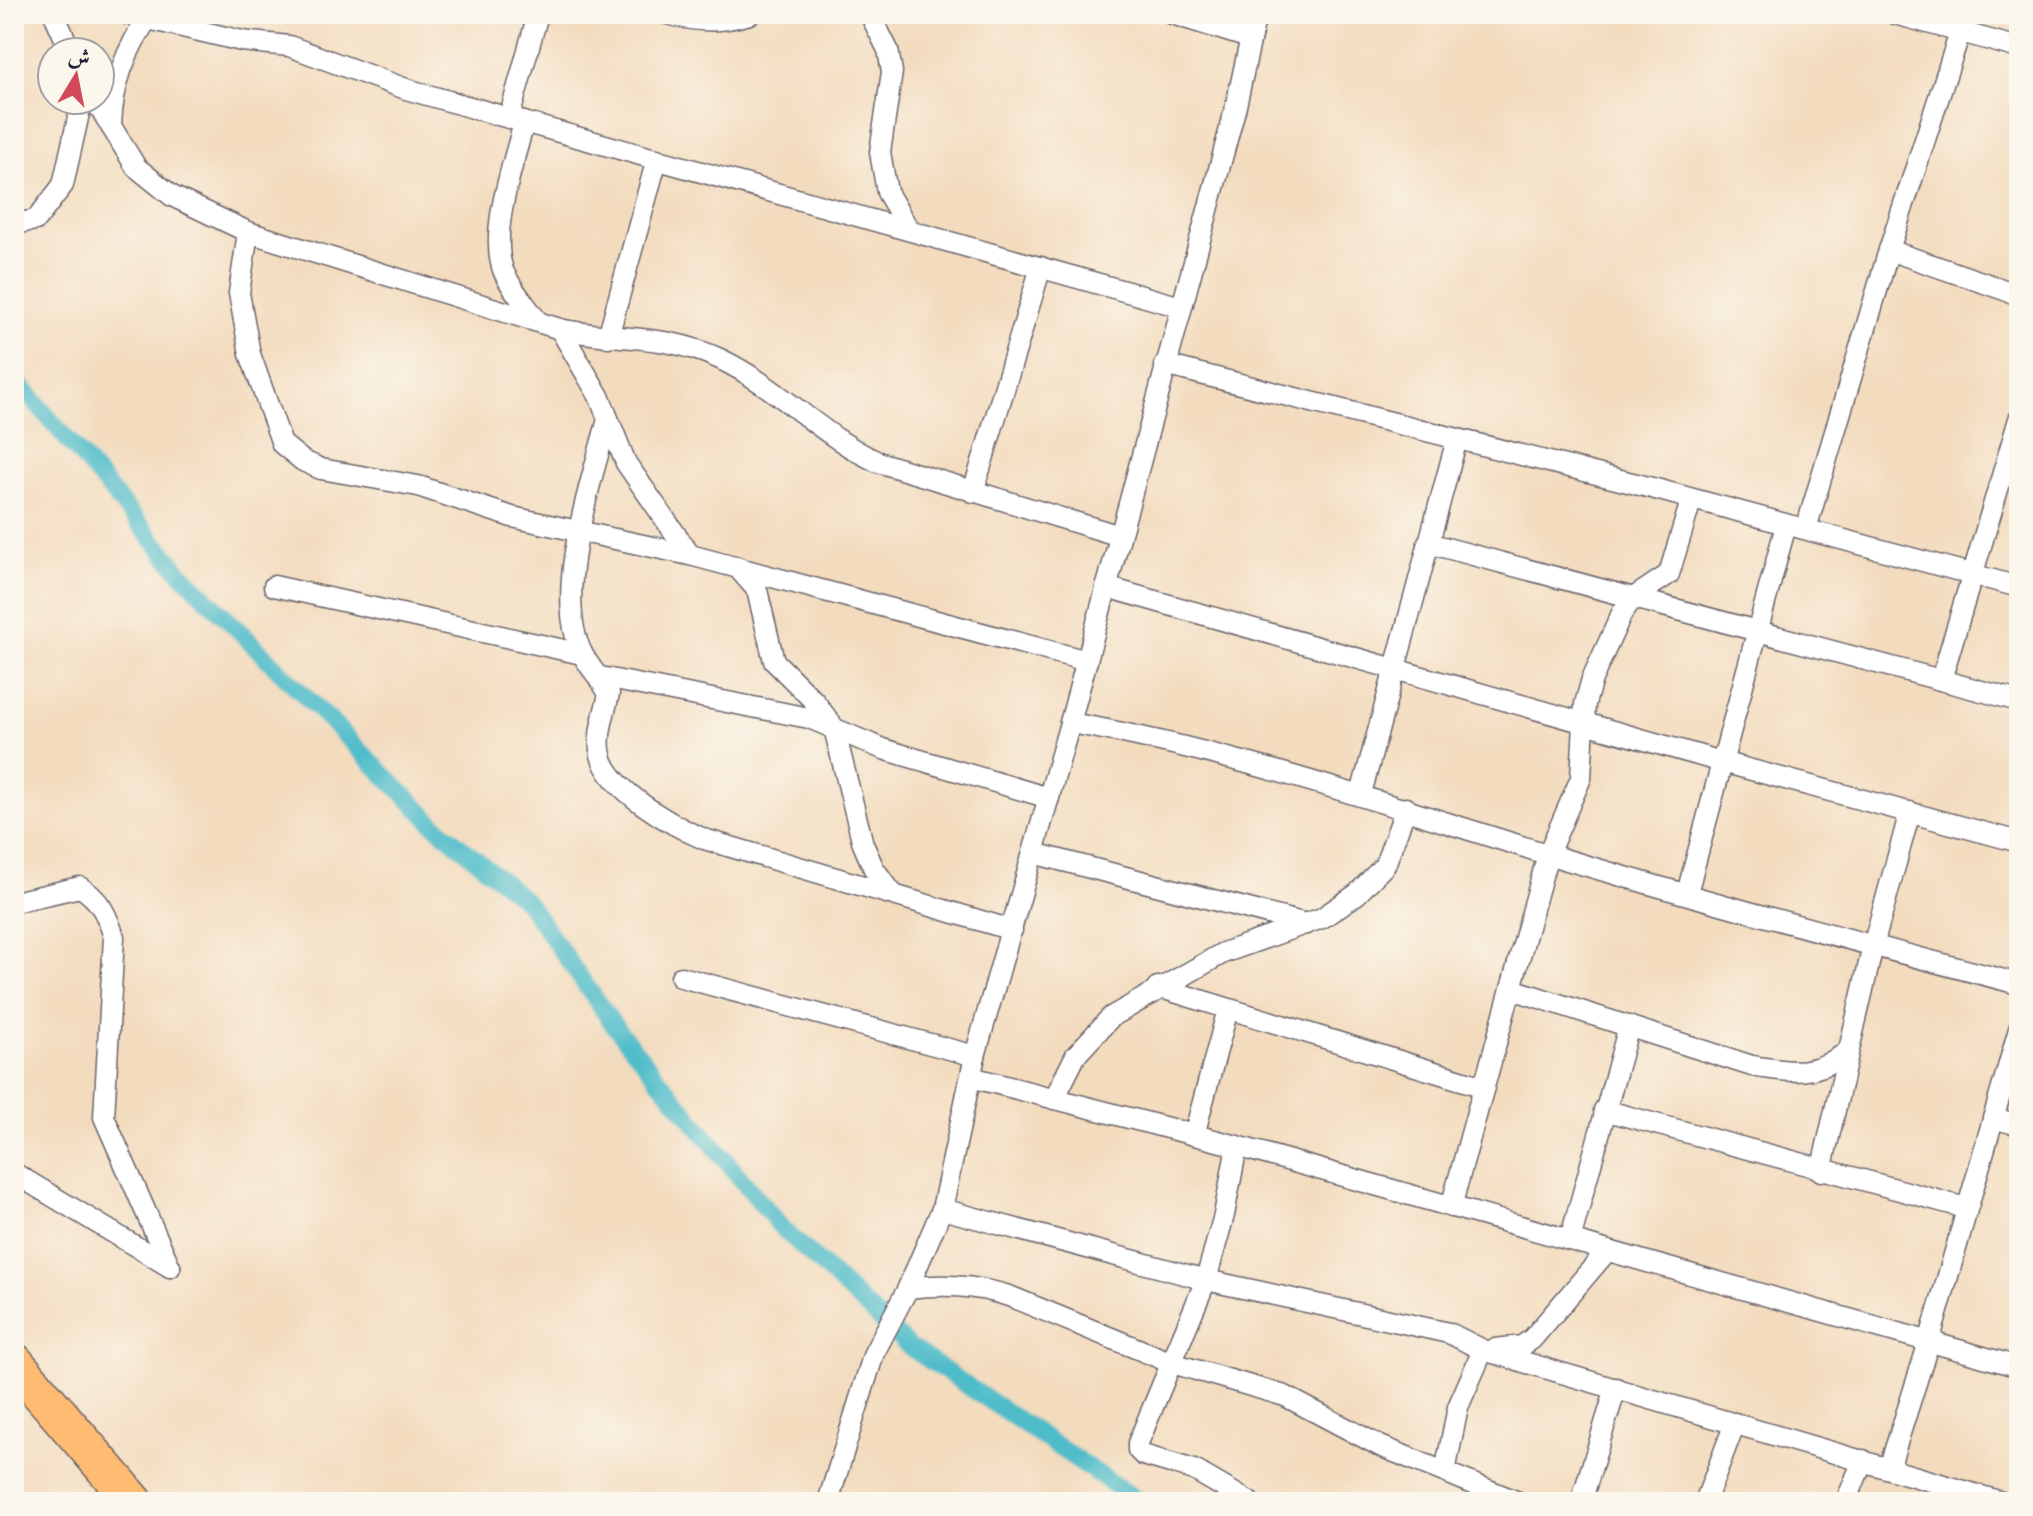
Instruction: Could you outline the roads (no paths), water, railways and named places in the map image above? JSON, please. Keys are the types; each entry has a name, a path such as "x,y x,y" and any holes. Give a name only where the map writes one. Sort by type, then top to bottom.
{"highway":[{"path":"14,1362 134,1502"}],"street":[{"path":"54,14 64,36"},
{"path":"538,14 516,120 498,232 503,271 538,322"},
{"path":"667,14 693,21 719,21 750,14"},
{"path":"870,14 888,50 892,72 880,152 884,179 887,192 909,230"},
{"path":"1172,14 1249,38"},
{"path":"828,1502 874,1353 908,1288 942,1209 975,1056 1087,661 1236,106 1256,14"},
{"path":"1895,14 1963,24 2019,48"},
{"path":"111,126 118,75 141,16 242,41 289,46 406,89 1181,307"},
{"path":"1687,893 1758,630 1796,527 1963,24"},
{"path":"14,224 36,220 63,185 78,116"},
{"path":"105,116 136,167 156,186 248,232 560,329 608,337 670,340 719,359 808,414 855,452 973,492 1120,536"},
{"path":"608,337 657,159"},
{"path":"248,232 239,293 250,354 282,444 303,461 321,469 418,486 512,517 577,533 690,555 1087,661"},
{"path":"1889,250 2019,295"},
{"path":"973,492 1041,267"},
{"path":"560,329 608,419 626,463 690,555"},
{"path":"1165,365 2019,587"},
{"path":"608,419 577,533 572,602 582,654 609,694 600,754 609,772 667,823 738,851 1012,930"},
{"path":"1941,680 2019,419"},
{"path":"1361,794 1392,669 1457,439"},
{"path":"1451,1207 1548,854 1581,778 1585,704 1601,655 1633,598 1669,574 1691,501"},
{"path":"1428,543 2019,701"},
{"path":"737,567 757,590 774,661 815,702 834,728 863,844 874,869 893,894"},
{"path":"274,586 582,654"},
{"path":"1106,587 1722,762 2019,842"},
{"path":"600,677 776,709 834,728 883,749 1049,798"},
{"path":"1070,723 1136,734 1361,794 1548,854 2019,984"},
{"path":"1054,1099 1076,1055 1111,1017 1158,987 1223,953 1322,918 1357,894 1385,865 1406,808"},
{"path":"1821,1171 1873,946 1910,812"},
{"path":"1033,853 1306,924"},
{"path":"14,902 80,887 94,895 108,917 114,937 104,1117 170,1267 14,1173"},
{"path":"681,977 975,1056"},
{"path":"1158,987 1484,1087"},
{"path":"1512,989 1752,1066 1792,1072 1827,1067 1847,1052"},
{"path":"1194,1135 1228,1009"},
{"path":"1570,1240 1629,1026"},
{"path":"1889,1468 1929,1342 2019,1029"},
{"path":"971,1077 1237,1146 2019,1367"},
{"path":"1604,1110 1966,1208"},
{"path":"1993,1118 2019,1125"},
{"path":"1237,1146 1224,1215 1206,1280 1138,1443 1138,1450 1208,1476 1249,1502"},
{"path":"942,1209 1206,1280 1449,1333 1483,1350 2002,1502"},
{"path":"1483,1350 1510,1348 1532,1339 1607,1251"},
{"path":"908,1288 944,1284 984,1288 1172,1363 1285,1396 1360,1437 1445,1472 1475,1493 1518,1502"},
{"path":"1445,1472 1458,1407 1483,1350"},
{"path":"1581,1502 1616,1388"},
{"path":"1705,1502 1735,1423"},
{"path":"1846,1502 1863,1460"}],"waterway":[{"path":"14,377 181,573 435,825 527,902 613,1024 780,1226 908,1346 1140,1502"}]}
